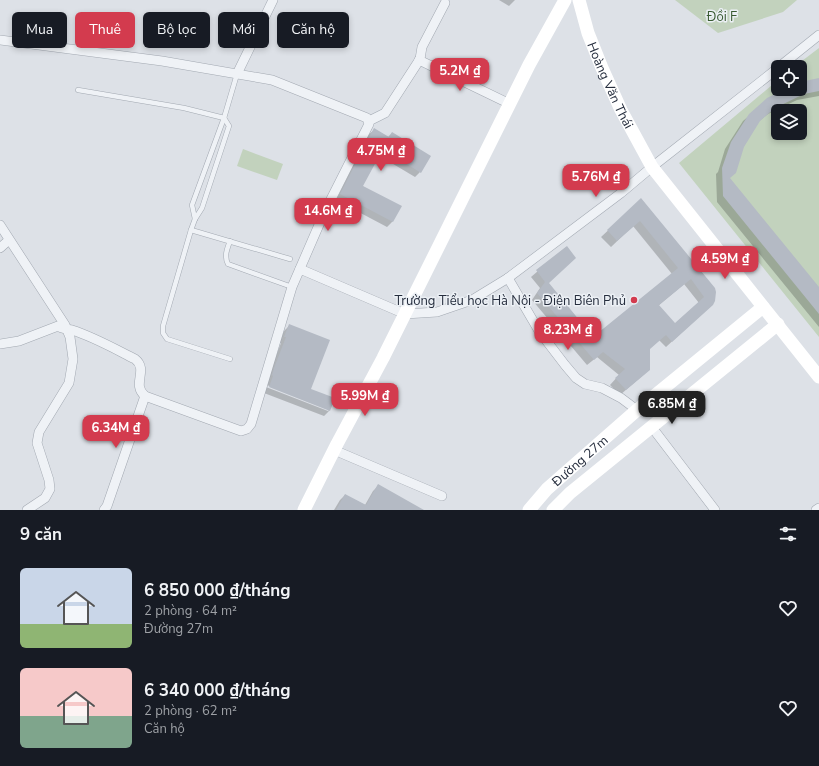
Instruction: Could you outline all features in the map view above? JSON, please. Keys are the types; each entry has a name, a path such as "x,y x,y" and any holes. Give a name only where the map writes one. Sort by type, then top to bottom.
{"street":[{"path":"237,74 273,0"},
{"path":"304,510 383,358 529,65 565,0"},
{"name":"Hoàng Văn Thái","path":"578,0 588,33 602,68 652,167 819,377"},
{"path":"0,344 18,341 58,326 60,329 66,329 103,343 140,362 139,387 145,396 241,431 247,429 251,424 292,287 325,212 369,122 385,113 419,60 422,47 445,3"},
{"path":"787,60 819,35"},
{"path":"0,40 162,61 272,80 367,118 369,122"},
{"path":"419,60 510,104"},
{"path":"300,270 405,314 437,312 472,300 508,278 621,193 771,73"},
{"path":"0,225 66,329 70,337 73,359 69,383 39,432 37,443 49,480 50,489 45,498 27,510"},
{"path":"0,248 9,240"},
{"path":"508,278 540,330 576,378 585,384 602,388 621,398 637,410 715,510"},
{"name":"Đường 27m","path":"529,510 547,489 637,410 764,307"},
{"name":"Đường 27m","path":"553,510 570,493 651,426 778,324"},
{"path":"690,367 703,384"},
{"path":"104,510 107,506 145,396"},
{"path":"334,450 442,496"}],"lane":[{"path":"195,219 192,205 224,118 237,74"},
{"path":"78,90 184,108 224,118 229,126 202,208 195,219 191,230 163,326 163,333 167,339 230,359"},
{"path":"191,230 230,240 290,259"},
{"path":"230,240 226,254 228,264 292,287"}],"green space":[{"name":"Đồi F","path":"675,0 797,0 783,12 718,33"},
{"path":"819,48 819,337 679,163 771,86 771,96 807,96 807,60 803,60"},
{"path":"243,149 283,164 277,180 237,166"}],"building":[{"path":"819,78 819,91 807,93 807,81"},
{"path":"771,96 800,96 783,104 771,104 771,111 760,121 744,147 736,173 730,178 819,287 819,314 723,196 722,168 731,142 749,114"},
{"path":"374,128 389,137 392,132 431,156 421,173 383,149 363,186 402,206 393,222 340,194"},
{"path":"641,198 715,288 716,292 713,305 672,342 666,335 650,349 650,370 626,390 615,378 625,369 603,352 594,360 537,293 545,282 536,270 567,246 576,258 549,283 593,337 678,268 640,221 617,241 607,230","holes":["691,279 704,297 675,323 659,305"]},
{"path":"289,324 330,340 311,389 335,398 330,411 269,387"},
{"path":"378,484 424,510 336,510 345,494 366,505"}],"place":[{"name":"Trường Tiểu học Hà Nội - Điện Biên Phủ","path":"634,300"}]}
